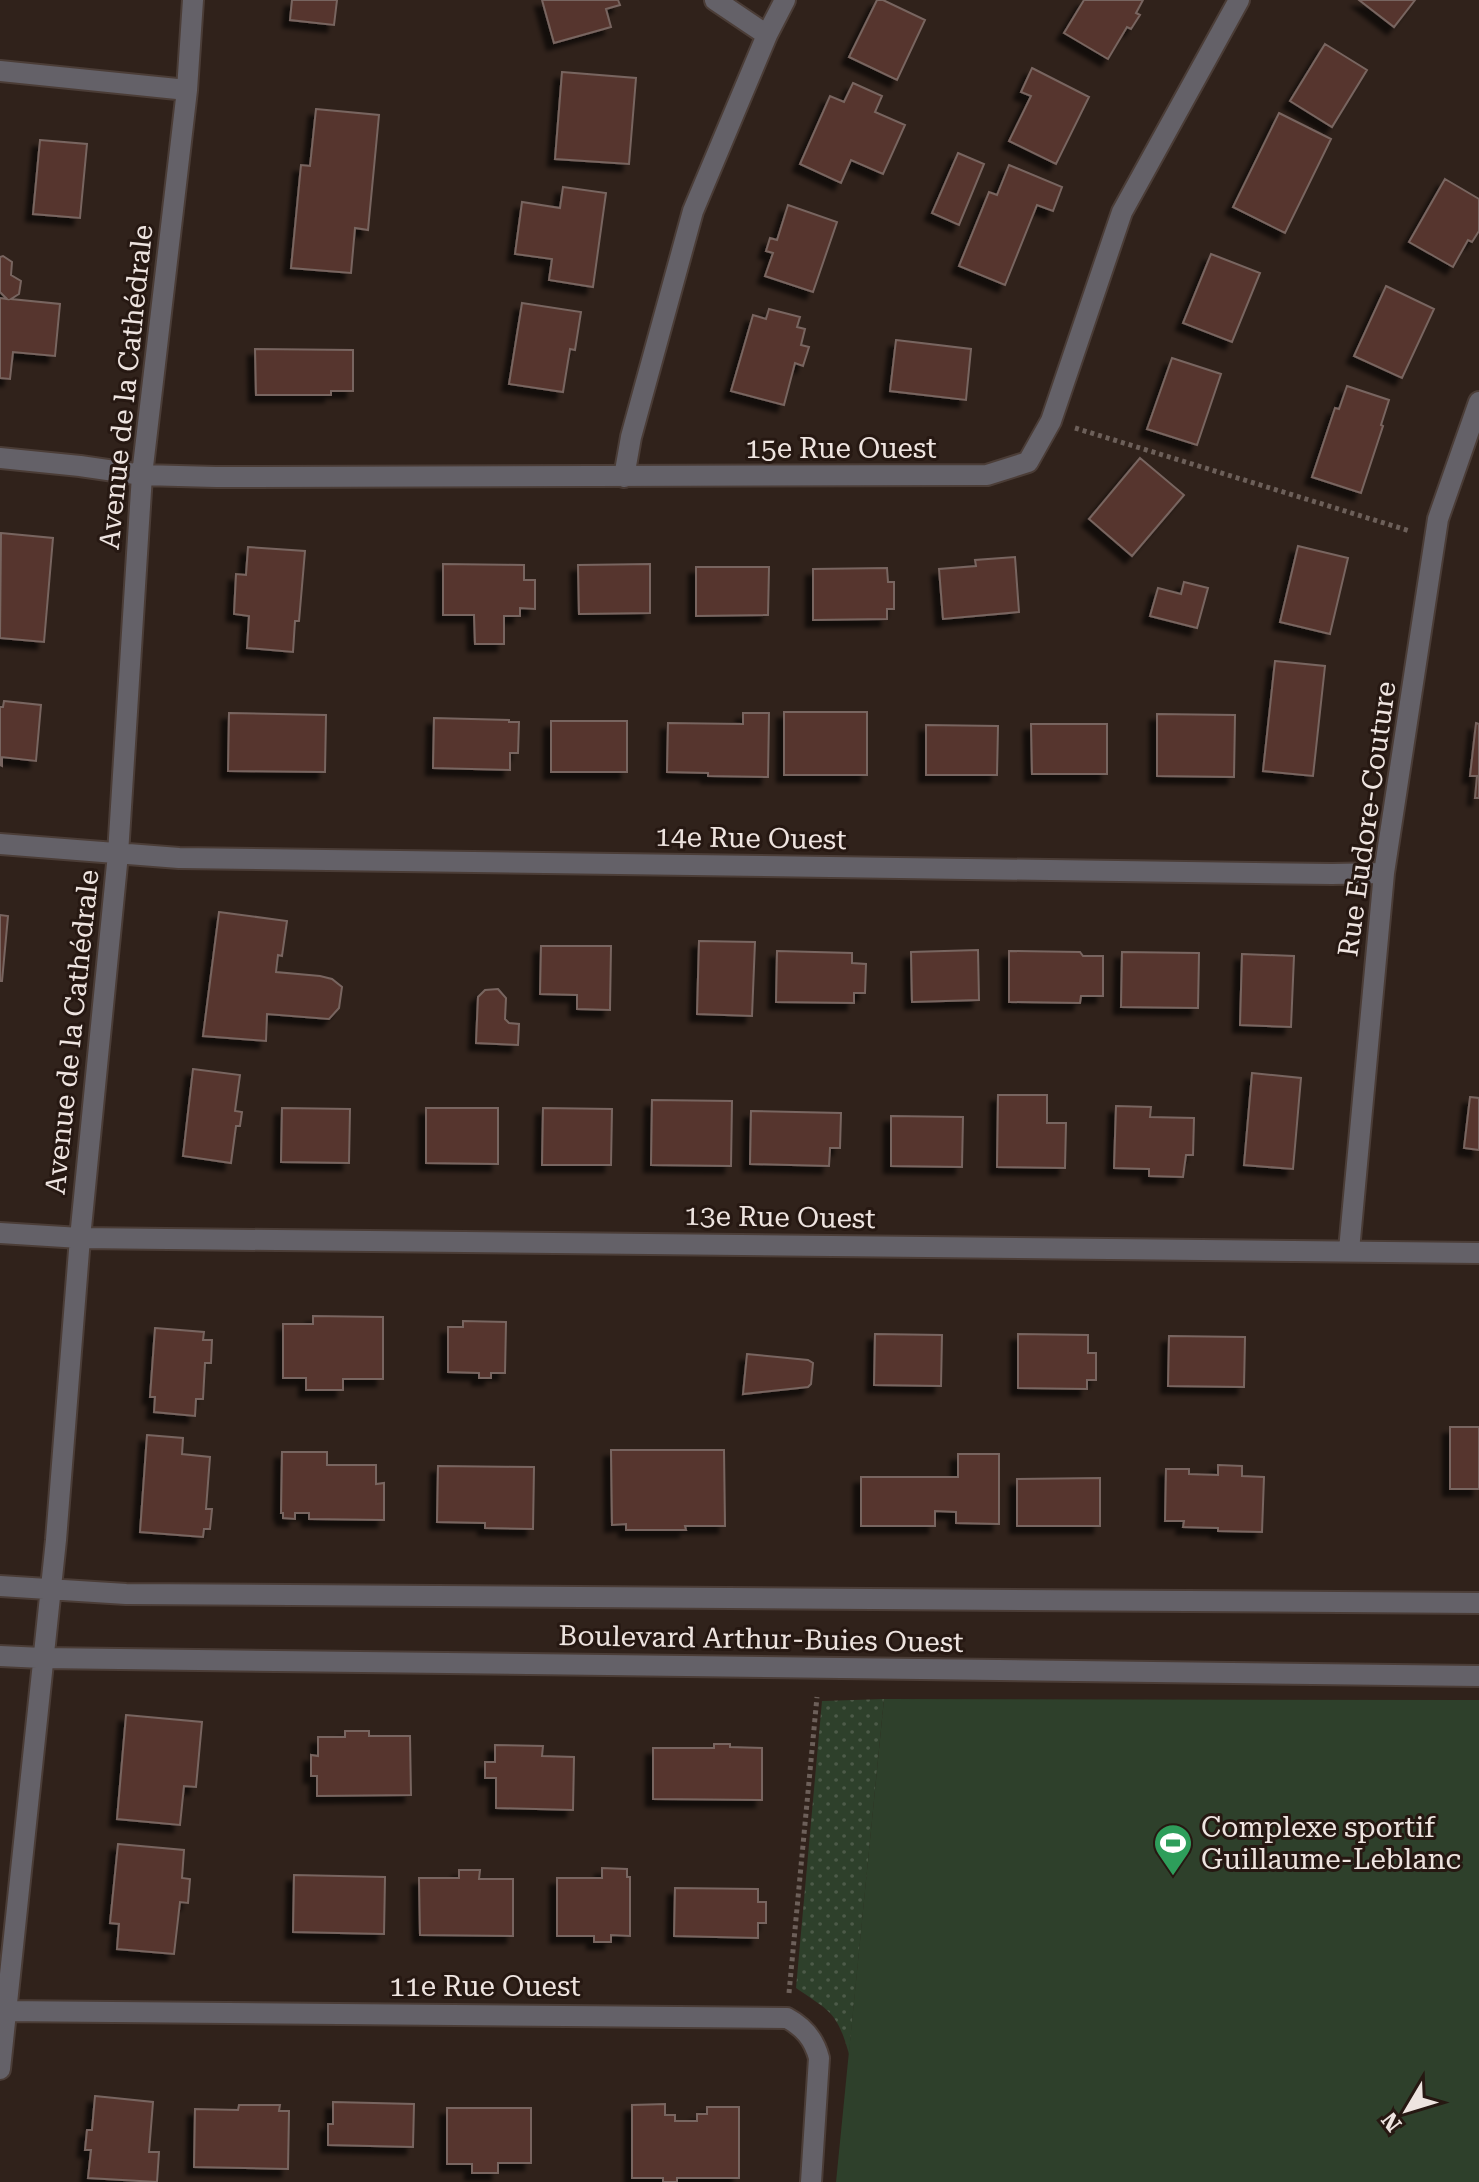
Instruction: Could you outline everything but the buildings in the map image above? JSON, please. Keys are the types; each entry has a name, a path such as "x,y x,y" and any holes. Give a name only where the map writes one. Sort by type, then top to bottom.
{"street":[{"name":"Avenue de la Cathédrale","path":"0,2069 2,2011 51,1589 80,1238 118,854 142,475 187,90 193,0"},
{"path":"715,0 767,35"},
{"path":"624,477 631,437 693,211 767,35 785,0"},
{"name":"15e Rue Ouest","path":"0,458 142,475 624,477 987,475 1028,462 1051,421 1122,212 1239,0"},
{"path":"0,71 187,90"},
{"name":"Rue Eudore-Couture","path":"1349,1250 1384,873 1438,519 1479,402"},
{"name":"14e Rue Ouest","path":"0,844 179,858 1384,873"},
{"name":"13e Rue Ouest","path":"0,1233 80,1238 1479,1253"},
{"name":"Boulevard Arthur-Buies Ouest","path":"0,1586 142,1594 1479,1603"},
{"name":"Boulevard Arthur-Buies Ouest","path":"0,1656 1479,1676"},
{"name":"11e Rue Ouest","path":"2,2011 787,2018"},
{"path":"787,2018 808,2033 816,2045 819,2058 811,2182"}],"path":[{"path":"1051,421 1435,539"},
{"path":"787,2018 820,1668"}],"green space":[{"path":"884,1699 849,2054 841,2029 831,2014 796,1988 822,1701"},
{"name":"Complexe sportif Guillaume-Leblanc","path":"884,1699 1479,1700 1479,2182 836,2182"}],"place":[{"name":"Complexe sportif Guillaume-Leblanc","path":"1173,1877"}]}
